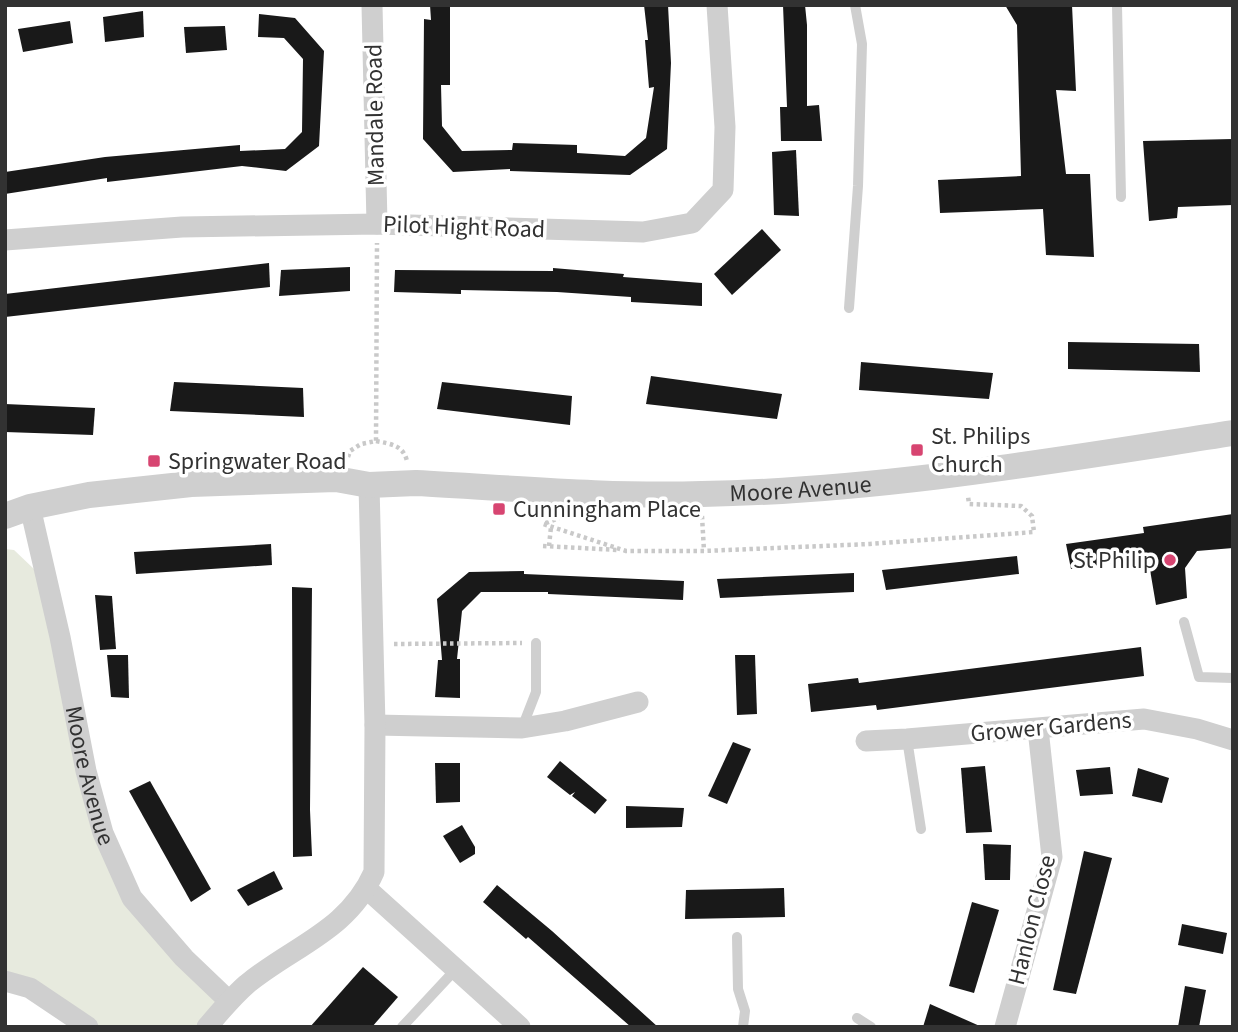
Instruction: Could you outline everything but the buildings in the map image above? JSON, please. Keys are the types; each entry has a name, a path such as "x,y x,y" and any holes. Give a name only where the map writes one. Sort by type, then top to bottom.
{"street":[{"name":"Mandale Road","path":"372,5 377,224"},
{"name":"Pilot Hight Road","path":"5,240 182,227 377,224 643,232 692,223 723,190 725,127 717,5"},
{"name":"Moore Avenue","path":"5,516 89,495 191,484 336,479 369,485 416,483 701,495 813,488 966,474 1233,433"},
{"path":"206,1027 248,983 337,922 354,907 367,889 374,872 375,725 369,485"},
{"name":"Moore Avenue","path":"30,508 60,637 86,771 103,833 132,898 184,958 229,1001"},
{"path":"375,725 522,728 565,721 638,702"},
{"name":"Grower Gardens","path":"866,741 1144,719 1197,729 1233,740"},
{"name":"Hanlon Close","path":"1005,1027 1052,857 1038,729"},
{"path":"367,889 520,1027"},
{"path":"5,981 30,988 88,1027"}],"lane":[{"path":"849,308 858,186 862,44 855,5"},
{"path":"1117,5 1121,197"},
{"path":"1184,622 1199,677 1233,678"},
{"path":"522,728 536,692 536,643"},
{"path":"907,739 920,829"},
{"path":"737,937 738,989 746,1011 743,1027"},
{"path":"402,1027 457,968"},
{"path":"857,1018 871,1027"}],"path":[{"path":"336,479 347,461 349,451 361,444 376,441 377,224"},
{"path":"701,495 704,551"},
{"path":"551,527 546,546 626,551 704,551 870,544 1034,532 1032,516 1021,506 969,504"},
{"path":"566,515 543,524 626,551"},
{"path":"373,644 536,643"}],"shaded area":[{"path":"5,549 14,550 34,569 132,898 229,1001 207,1027 88,1027 5,981"}],"place":[{"name":"St. Philips Church","path":"917,450"},
{"name":"Springwater Road","path":"154,461"},
{"name":"Cunningham Place","path":"499,509"},
{"name":"St Philip","path":"1170,560"}]}
